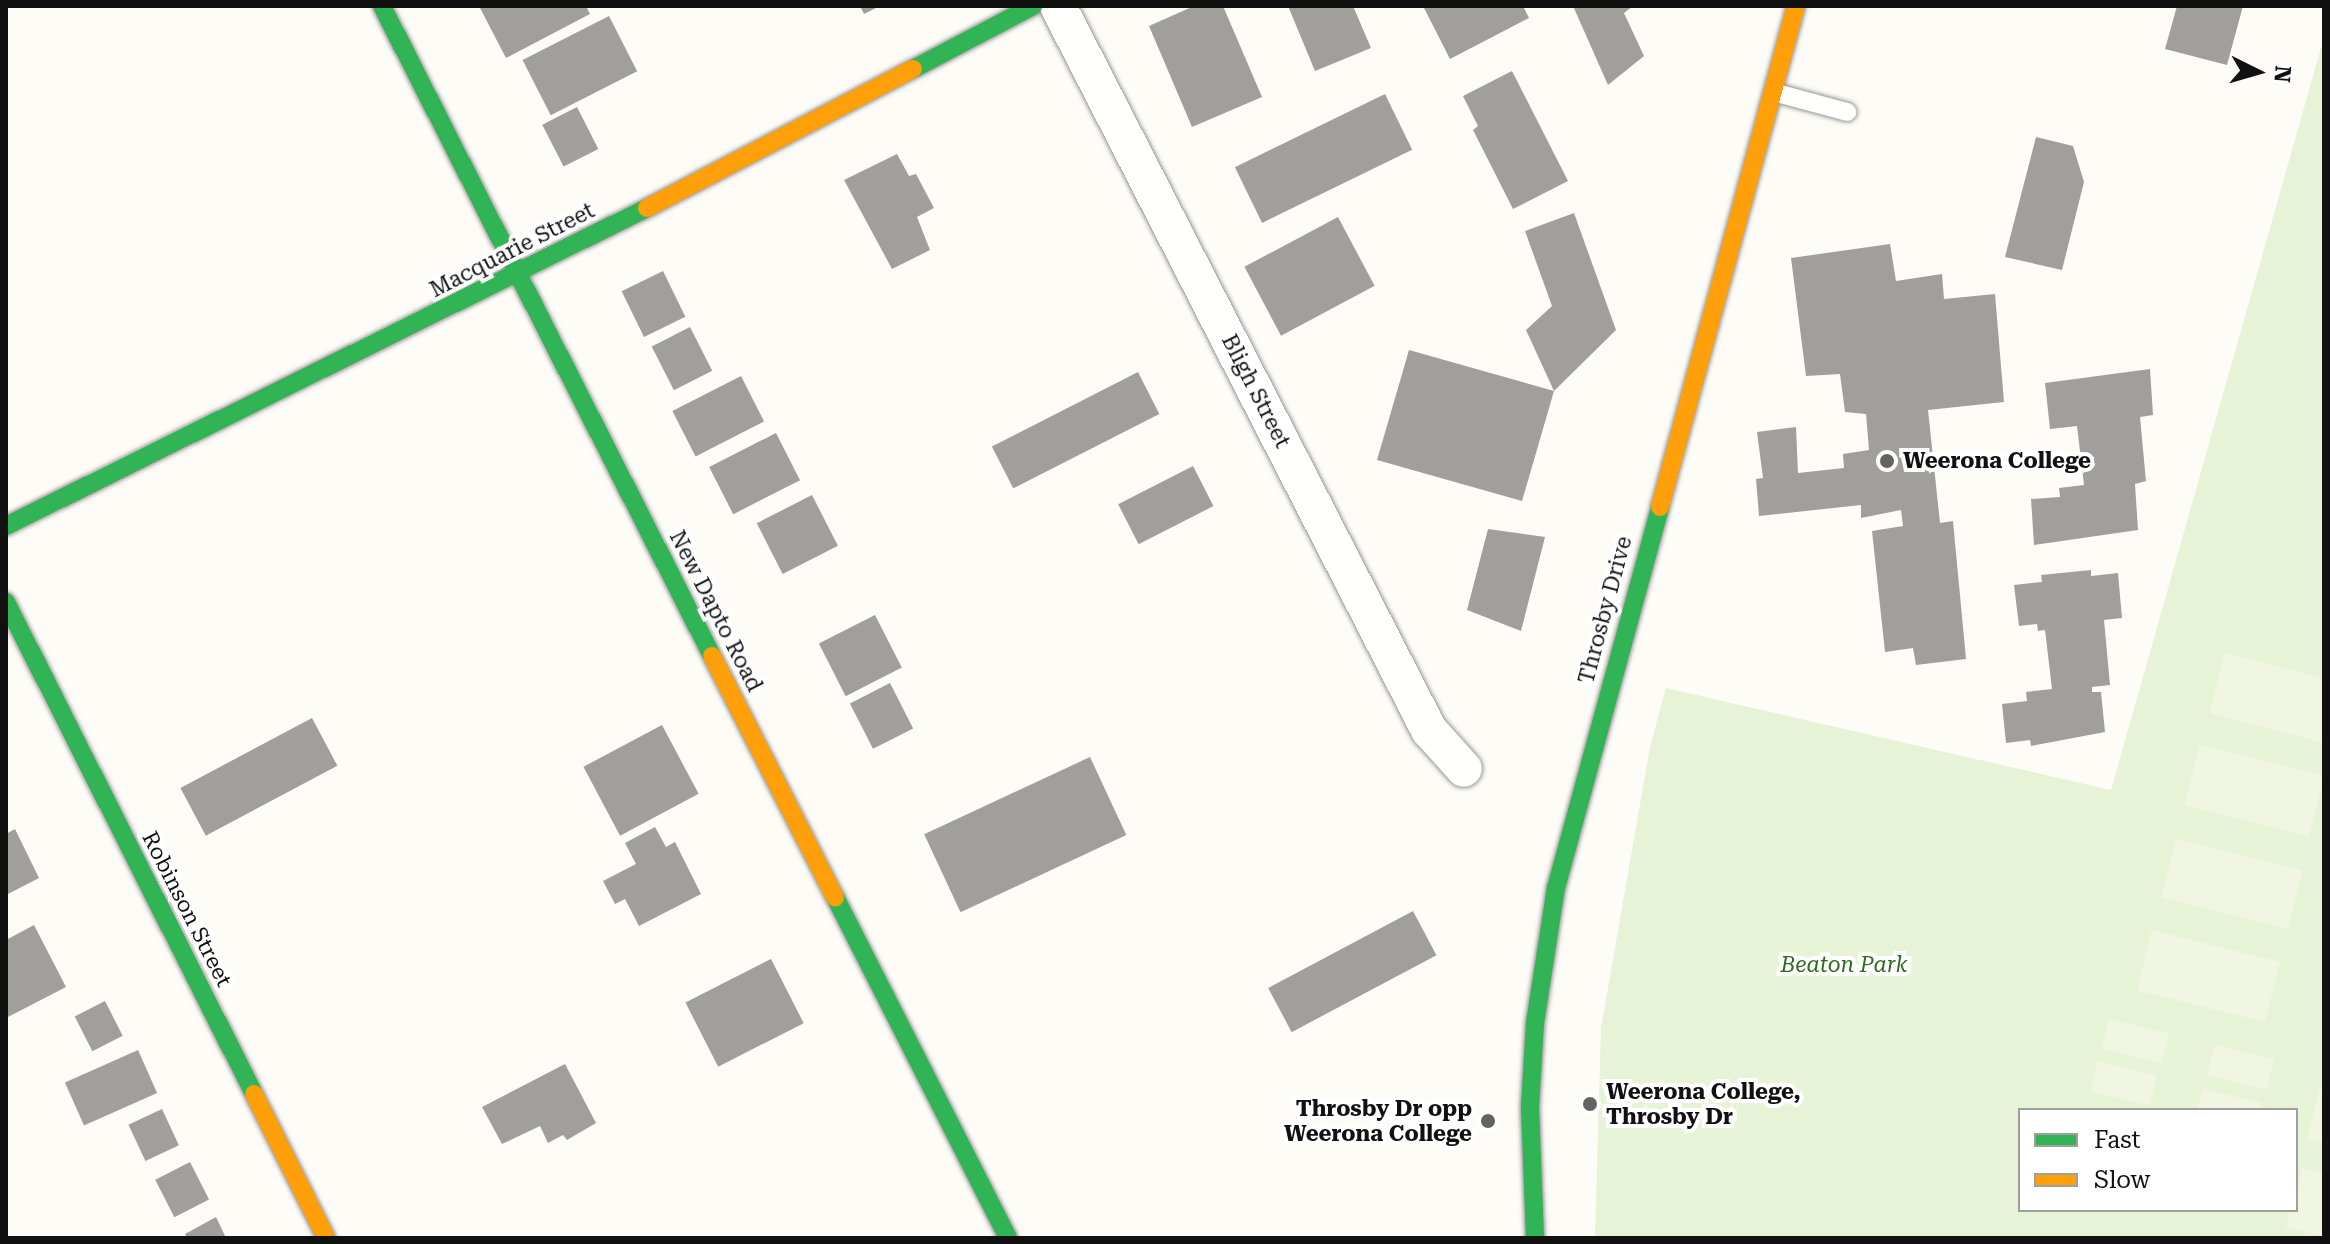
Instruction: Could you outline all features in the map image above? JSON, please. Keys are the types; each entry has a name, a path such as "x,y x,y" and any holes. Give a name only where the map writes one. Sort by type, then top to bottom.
{"street":[{"name":"New Dapto Road","path":"382,6 1008,1238"},
{"name":"Macquarie Street","path":"6,526 518,275 1033,6"},
{"name":"Bligh Street","path":"1058,6 1429,730 1464,769"},
{"name":"Throsby Drive","path":"1535,1238 1530,1107 1537,1009 1556,888 1796,6"},
{"name":"Robinson Street","path":"6,602 326,1238"}],"lane":[{"path":"1772,92 1847,112"}],"green space":[{"name":"Beaton Park","path":"2324,37 2324,1238 1595,1238 1601,1028 1650,747 1666,688 2111,790"},
{"path":"2225,653 2324,679 2324,743 2210,713"},
{"path":"2200,745 2324,776 2309,836 2185,805"},
{"path":"2176,839 2302,870 2288,929 2161,897"},
{"path":"2152,930 2280,962 2265,1022 2137,990"},
{"path":"2109,1019 2169,1034 2162,1063 2102,1048"},
{"path":"2215,1045 2274,1060 2267,1090 2208,1075"},
{"path":"2098,1061 2157,1076 2150,1106 2091,1091"},
{"path":"2324,1078 2324,1142 2307,1138"},
{"path":"2203,1089 2262,1103 2261,1108 2198,1108"},
{"path":"2301,1168 2324,1174 2324,1237 2286,1227 2290,1212 2298,1212"}],"building":[{"path":"479,6 586,6 590,14 506,58"},
{"path":"860,6 880,6 864,14"},
{"path":"1194,6 1223,6 1262,97 1192,127 1149,26"},
{"path":"1288,6 1353,6 1371,48 1315,71"},
{"path":"1423,6 1523,6 1529,18 1450,59"},
{"path":"1573,6 1633,6 1624,13 1644,56 1608,85"},
{"path":"2177,6 2243,6 2227,65 2165,49"},
{"path":"609,16 637,71 551,115 523,60"},
{"path":"1512,71 1568,181 1513,209 1473,130 1478,126 1463,96"},
{"path":"1385,94 1412,150 1262,223 1235,167"},
{"path":"577,107 598,149 564,167 542,125"},
{"path":"2036,137 2073,146 2084,182 2062,270 2005,257"},
{"path":"897,154 909,176 916,174 934,208 917,217 930,250 892,269 844,180"},
{"path":"1574,213 1616,330 1554,391 1526,330 1552,306 1525,231"},
{"path":"1338,217 1375,286 1281,336 1244,267"},
{"name":"Weerona College","path":"1890,244 1896,281 1942,274 1944,299 1995,294 2004,402 1928,410 1940,523 1953,521 1966,659 1916,665 1913,648 1885,652 1872,531 1903,526 1901,510 1861,518 1861,505 1759,516 1756,479 1763,478 1757,432 1796,427 1798,473 1844,468 1843,454 1869,450 1866,414 1845,412 1840,374 1806,376 1791,258"},
{"path":"663,271 685,317 644,337 622,291"},
{"path":"690,327 712,371 674,390 652,347"},
{"path":"1409,350 1554,391 1522,501 1377,460"},
{"name":"Weerona College","path":"2150,369 2153,415 2140,417 2146,481 2135,484 2138,530 2034,545 2031,499 2060,497 2059,488 2084,485 2077,426 2050,429 2045,383"},
{"path":"1138,372 1159,414 1013,488 992,446"},
{"path":"741,376 764,421 696,456 672,411"},
{"path":"776,433 800,480 733,514 709,467"},
{"path":"1193,466 1213,506 1139,544 1118,504"},
{"path":"812,495 838,546 783,574 757,523"},
{"path":"1488,529 1545,537 1521,631 1467,610"},
{"path":"2091,570 2091,576 2118,573 2122,618 2104,620 2110,685 2092,687 2092,692 2101,692 2105,732 2031,746 2030,740 2006,743 2002,704 2027,701 2026,692 2052,689 2045,630 2038,631 2037,624 2019,626 2014,585 2042,582 2041,575"},
{"path":"875,615 902,668 846,696 819,644"},
{"path":"890,683 913,728 873,749 850,703"},
{"path":"312,718 337,766 206,836 180,788"},
{"path":"662,725 699,794 620,836 583,767"},
{"path":"1090,757 1126,835 960,912 924,834"},
{"path":"655,827 666,847 675,842 701,894 639,926 625,899 615,904 603,881 636,864 625,843"},
{"path":"15,829 39,878 6,895 6,834"},
{"path":"1413,911 1436,955 1292,1032 1268,988"},
{"path":"34,925 66,987 6,1018 6,940"},
{"path":"771,959 804,1023 718,1067 685,1003"},
{"path":"105,1001 123,1036 92,1051 75,1016"},
{"path":"138,1050 157,1093 84,1125 65,1083"},
{"path":"565,1064 596,1123 567,1140 563,1135 548,1143 540,1126 502,1144 482,1107"},
{"path":"162,1109 179,1145 145,1161 128,1125"},
{"path":"190,1162 209,1199 174,1217 155,1180"},
{"path":"216,1217 226,1238 187,1238 185,1234"}],"traffic: fast":[{"path":"382,6 712,656"},
{"path":"913,69 1033,6"},
{"path":"6,526 647,208"},
{"path":"1535,1238 1530,1107 1535,1023 1556,888 1660,507"},
{"path":"6,602 254,1094"},
{"path":"835,897 1008,1238"}],"traffic: slow":[{"path":"1660,507 1796,6"},
{"path":"647,208 913,69"},
{"path":"712,656 835,897"},
{"path":"254,1094 326,1238"}],"place":[{"name":"Weerona College","path":"1887,461"},
{"name":"Weerona College, Throsby Dr","path":"1590,1104"},
{"name":"Throsby Dr opp Weerona College","path":"1488,1121"}]}
